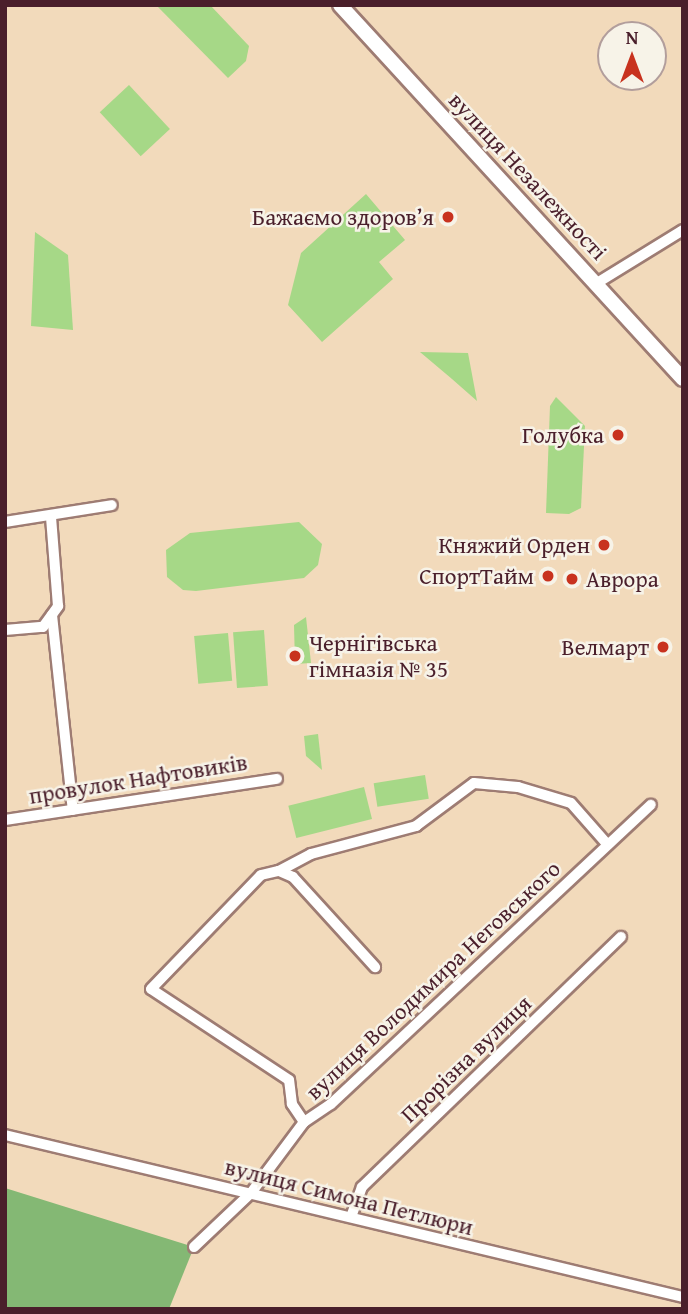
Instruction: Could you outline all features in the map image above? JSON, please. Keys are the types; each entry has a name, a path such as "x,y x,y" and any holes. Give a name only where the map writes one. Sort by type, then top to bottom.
{"street":[{"name":"вулиця Незалежності","path":"340,5 683,379"},
{"path":"597,284 683,230"},
{"path":"5,522 51,518 112,505"},
{"path":"5,630 43,627 58,606 51,518"},
{"path":"52,615 73,810"},
{"name":"провулок Нафтовиків","path":"5,820 277,779"},
{"path":"304,1122 292,1104 289,1080 151,989 261,875 279,872 311,854 416,826 474,783 518,787 571,803 607,844"},
{"name":"вулиця Володимира Неговського","path":"194,1247 251,1193 304,1122 331,1104 651,805"},
{"path":"279,872 293,877 375,967"},
{"name":"Прорізна вулиця","path":"351,1217 362,1186 621,937"},
{"name":"вулиця Симона Петлюри","path":"5,1135 683,1297"}],"green space":[{"path":"156,5 210,5 249,46 246,61 228,78"},
{"path":"129,85 170,129 141,156 100,112"},
{"path":"366,194 405,240 379,262 393,279 322,342 288,305 301,253"},
{"path":"35,232 68,255 73,330 31,326"},
{"path":"420,352 468,353 477,401 452,379"},
{"path":"556,397 585,426 581,508 569,514 546,513 550,406"},
{"path":"299,522 322,544 318,565 304,578 196,591 183,590 167,577 166,550 190,533"},
{"path":"306,617 311,663 295,664 294,625"},
{"path":"264,630 268,686 237,688 233,632"},
{"path":"228,633 232,681 198,684 194,636"},
{"path":"318,734 322,770 306,756 304,736"},
{"path":"425,775 429,799 377,807 374,783"},
{"path":"364,787 372,819 296,838 288,806"},
{"path":"5,1188 194,1247 169,1309 5,1309"}],"place":[{"name":"Бажаємо здоров’я","path":"448,217"},
{"name":"Голубка","path":"618,435"},
{"name":"Княжий Орден","path":"604,545"},
{"name":"СпортТайм","path":"548,576"},
{"name":"Аврора","path":"572,579"},
{"name":"Велмарт","path":"663,647"},
{"name":"Чернігівська гімназія № 35","path":"295,656"}]}
